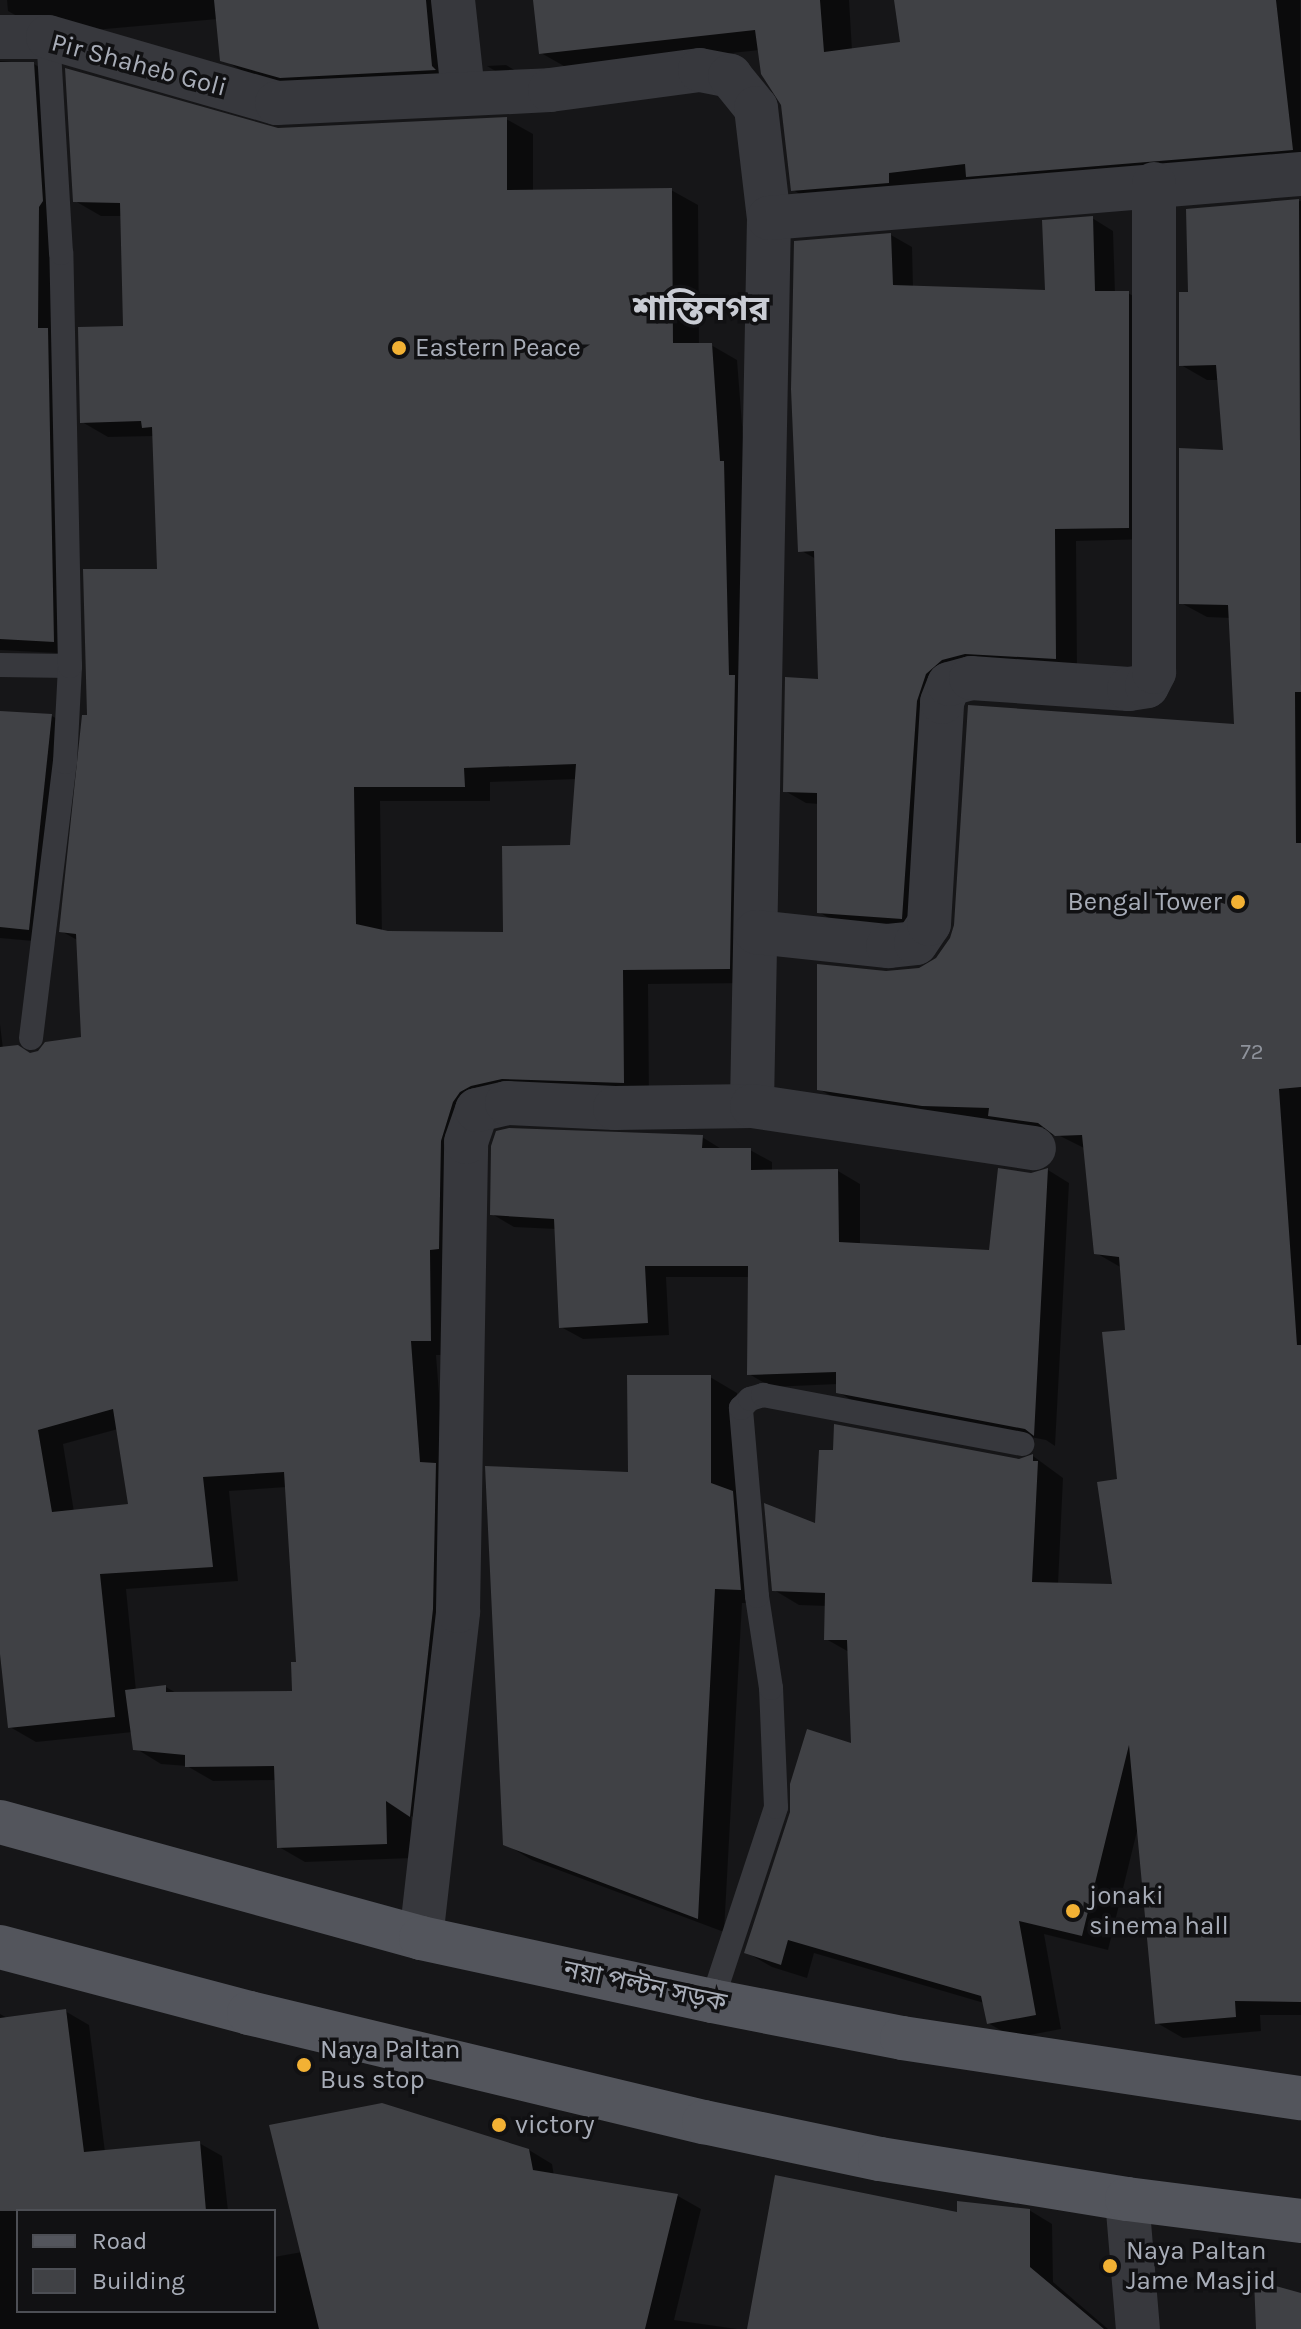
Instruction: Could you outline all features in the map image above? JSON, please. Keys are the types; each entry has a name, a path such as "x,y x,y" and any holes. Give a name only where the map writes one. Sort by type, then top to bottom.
{"main road":[{"name":"নয়া পল্টন সড়ক","path":"0,1822 421,1938 712,2001 902,2038 1301,2098"},
{"path":"0,1947 249,2013 704,2122 880,2159 1127,2199 1301,2221"}],"street":[{"path":"453,0 463,92"},
{"name":"Pir Shaheb Goli","path":"0,37 48,37 277,103 550,90 700,70 730,76 756,108 769,218 752,1106"},
{"path":"769,218 1301,174"},
{"path":"756,932 888,946 916,943 929,924 942,702 949,684 971,678 1129,689 1147,686 1154,672 1154,184"},
{"path":"421,1938 458,1611 466,1142 477,1110 507,1103 615,1108 752,1106 1034,1148"},
{"path":"1127,2199 1138,2329"}],"lane":[{"path":"31,1038 65,762 70,666 61,253 48,37"},
{"path":"0,665 70,666"},
{"path":"712,2001 776,1807 771,1688 757,1596 741,1408 750,1399 763,1395 1022,1444"}],"building":[{"path":"214,0 426,0 432,66 436,70 280,78 220,61"},
{"path":"533,0 820,0 824,52 900,42 894,0 1276,0 1293,150 966,177 965,164 889,173 889,183 791,191 781,105 761,74 755,30 539,54"},
{"path":"0,62 34,62 43,201 39,207 38,328 48,328 54,642 0,639"},
{"path":"65,68 278,128 507,117 507,190 672,188 673,343 712,343 720,461 724,461 729,675 735,675 730,969 623,970 624,1083 502,1079 471,1086 460,1092 453,1102 441,1141 439,1249 430,1250 431,1341 411,1341 420,1462 436,1463 433,1609 410,1817 386,1801 387,1844 277,1848 274,1766 185,1767 185,1755 133,1750 125,1690 166,1685 166,1692 292,1691 291,1662 296,1662 284,1472 203,1477 213,1567 100,1574 115,1717 8,1728 0,1654 0,1047 18,1045 30,1053 38,1051 45,1042 81,1037 76,934 59,932 82,715 87,715 83,569 157,569 152,427 142,428 141,421 80,423 78,327 123,326 120,203 73,202","holes":["576,764 570,845 502,846 503,932 388,931 356,924 354,787 465,787 464,768","113,1409 128,1504 52,1512 38,1430"]},
{"path":"1299,199 1301,692 1295,692 1296,843 1301,843 1301,1087 1279,1089 1297,1345 1301,1345 1301,2002 1235,2001 1236,2017 1155,2024 1129,1745 1082,1936 1019,1921 1036,2015 987,2024 981,1996 788,1940 781,1965 744,1953 790,1812 790,1784 807,1729 851,1743 847,1640 824,1640 825,1593 772,1591 764,1503 815,1523 819,1450 833,1450 834,1424 1019,1459 1033,1454 1033,1461 1038,1461 1032,1582 1112,1584 1097,1482 1117,1479 1102,1332 1125,1330 1119,1257 1094,1254 1082,1135 1055,1136 1038,1123 988,1116 989,1108 922,1106 817,1090 817,964 886,971 919,968 936,958 950,938 954,925 968,705 1234,724 1228,605 1179,604 1179,448 1223,450 1216,365 1179,366 1179,292 1188,292 1186,209"},
{"path":"1093,216 1095,291 1129,291 1129,528 1055,529 1056,659 965,654 942,660 926,674 917,701 902,919 817,913 817,793 783,792 785,677 818,679 814,551 798,552 791,389 794,241 891,233 893,285 1045,290 1042,220"},
{"path":"0,711 52,714 29,930 0,927"},
{"path":"509,1128 703,1135 702,1148 751,1148 751,1170 838,1169 839,1242 989,1250 998,1168 1031,1173 1048,1168 1034,1436 1025,1429 836,1393 836,1372 747,1375 748,1266 645,1266 648,1323 559,1328 554,1219 490,1215 491,1146 496,1131"},
{"path":"627,1375 711,1375 711,1483 733,1491 741,1590 715,1589 698,1919 503,1845 485,1466 628,1472"},
{"path":"66,2009 84,2152 200,2141 206,2209 0,2211 0,2018"},
{"path":"382,2103 529,2149 533,2170 678,2194 645,2329 319,2329 269,2125"},
{"path":"775,2175 957,2212 957,2201 1030,2209 1030,2267 1104,2329 747,2329"},
{"path":"1254,2280 1301,2293 1301,2329 1256,2329"}],"place":[{"name":"Eastern Peace","path":"399,348"},
{"name":"Bengal Tower","path":"1238,902"},
{"name":"jonaki sinema hall","path":"1073,1911"},
{"name":"Naya Paltan Bus stop","path":"304,2065"},
{"name":"victory","path":"499,2125"},
{"name":"Naya Paltan Jame Masjid","path":"1110,2266"}],"district":[{"name":"শান্তিনগর","path":"701,310"}]}
